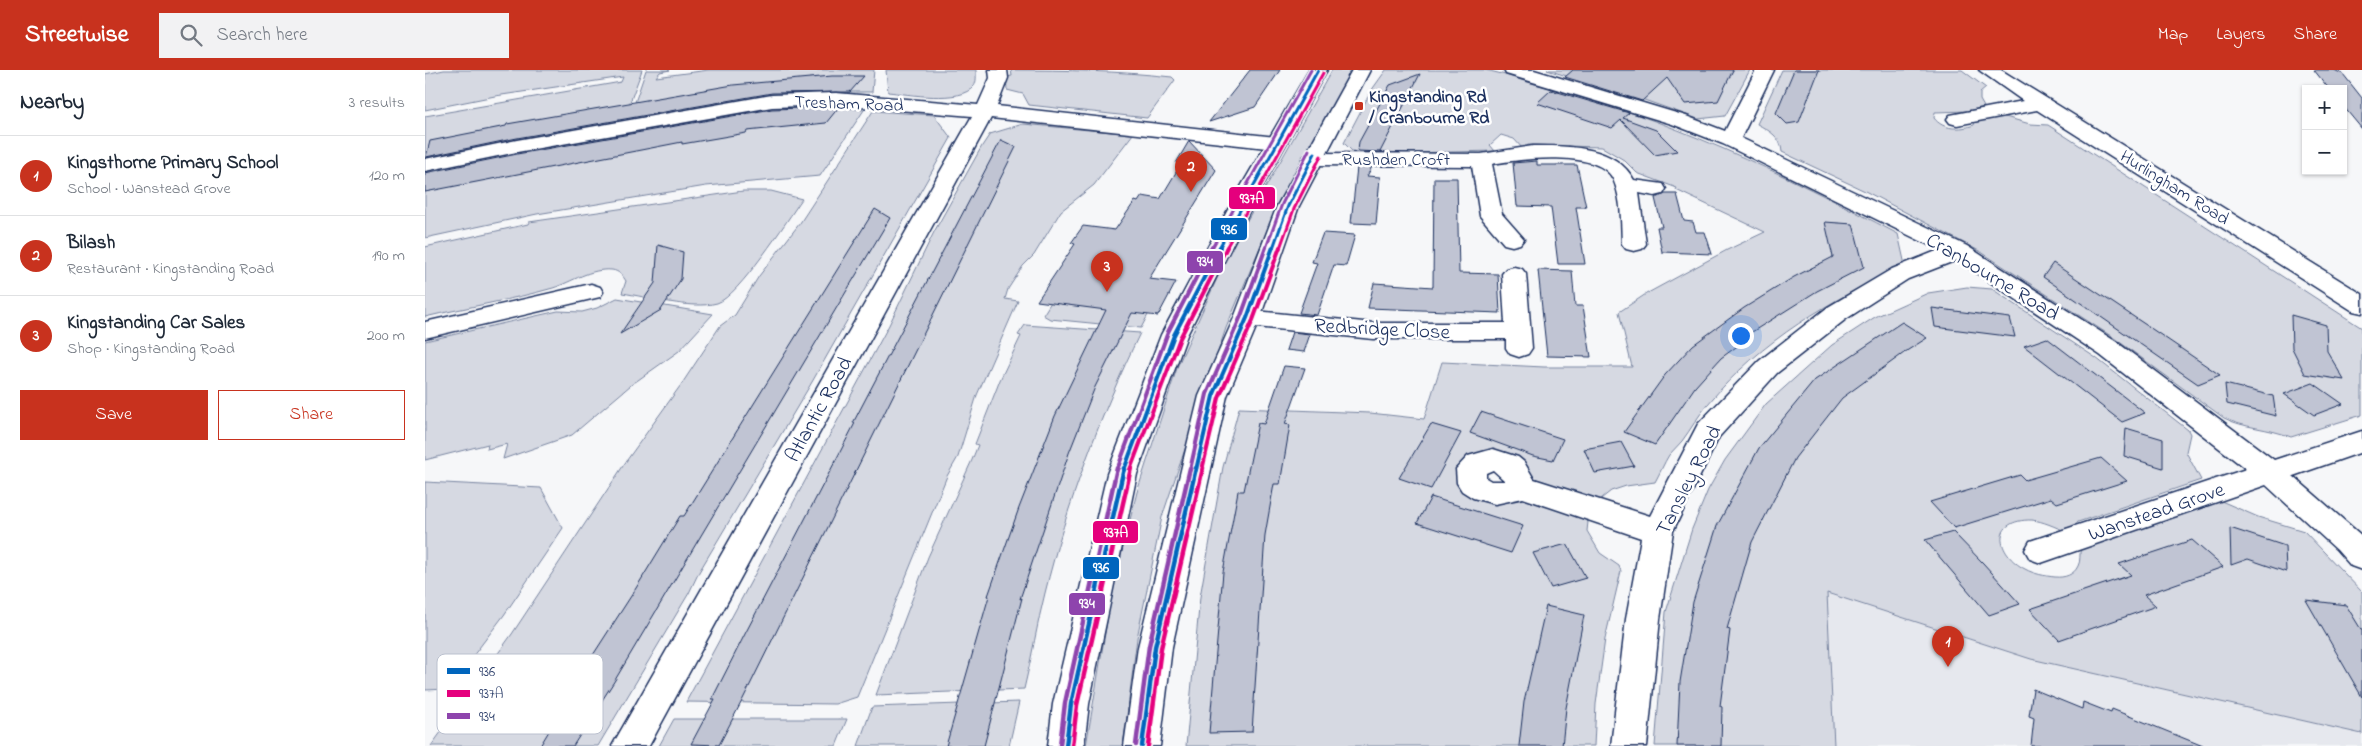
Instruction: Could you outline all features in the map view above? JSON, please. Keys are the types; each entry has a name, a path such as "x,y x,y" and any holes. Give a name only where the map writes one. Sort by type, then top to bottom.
{"street":[{"name":"Atlantic Road","path":"630,746 985,111 999,78 999,70"},
{"path":"1066,746 1071,704 1121,474 1175,335 1276,143 1318,70"},
{"path":"1142,746 1155,647 1213,396 1247,318 1288,206 1361,70"},
{"name":"Cranbourne Road","path":"1513,70 1613,99 1730,140 1797,170 1959,251 2109,349 2187,407 2270,472 2348,541 2362,556"},
{"path":"1730,140 1765,70"},
{"name":"Hurlingham Road","path":"1988,70 2362,305"},
{"name":"Tresham Road","path":"425,165 517,146 772,101 836,99 985,111 1276,143"},
{"path":"1957,119 2041,103"},
{"name":"Rushden Croft","path":"1312,159 1481,160 1505,154 1561,152 1584,155 1604,162 1619,172 1626,185"},
{"name":"Rushden Croft","path":"1481,160 1491,216 1512,239"},
{"path":"1635,244 1626,185 1655,189"},
{"name":"Tansley Road","path":"1629,746 1643,619 1658,531 1708,431 1768,367 1837,313 1892,279 1959,251"},
{"name":"Redbridge Close","path":"1247,318 1373,330 1518,340 1514,274"},
{"path":"425,330 591,292"},
{"name":"Wanstead Grove","path":"2041,550 2362,441"},
{"path":"1521,486 1658,531"}],"shaded area":[{"path":"444,70 642,70 623,121 518,140 425,160 425,116 621,82 623,77 495,96 425,110 425,74"},
{"path":"646,70 670,70 660,72 656,77 709,70 874,70 872,92 797,94 629,120"},
{"path":"886,70 976,70 976,80 974,86 967,92 957,95 933,96 888,92"},
{"path":"1011,70 1112,72 1172,77 1175,80 1147,118 1029,105 1023,94 1007,90 1006,77 1012,76"},
{"path":"1332,70 1354,70 1317,134 1266,233 1226,328 1162,517 1137,638 1123,746 1086,746 1112,592 1137,492 1178,365 1228,254"},
{"path":"1386,70 1484,70 1586,98 1678,130 1723,149 1812,190 1898,234 1905,265 1824,307 1774,341 1751,360 1704,409 1682,441 1669,455 1655,482 1626,486 1611,491 1597,502 1525,478 1507,455 1462,478 1517,493 1584,517 1588,522 1587,531 1600,553 1619,566 1621,571 1605,639 1596,704 1594,746 1186,746 1200,597 1223,467 1239,408 1370,413 1424,419 1442,362 1544,367 1632,367 1619,312 1646,294 1727,250 1765,232 1676,190 1677,188 1637,173 1624,160 1602,147 1528,145 1523,149 1514,139 1501,135 1490,145 1495,151 1366,154 1352,151 1344,143 1371,91"},
{"path":"1547,70 1750,70 1725,116 1698,119 1633,96"},
{"path":"1782,70 1962,70 1986,88 1980,93 1980,100 1984,107 1967,111 1935,112 1934,118 1942,125 1952,128 1963,128 1974,125 1976,120 1998,115 2030,124 2048,125 2362,328 2362,415 2291,437 2239,424 2224,418 2114,338 1981,252 1865,191 1782,152 1777,138 1757,124"},
{"path":"840,107 864,110 820,176 706,186 537,214 425,238 425,175 823,108"},
{"path":"873,111 934,115 951,138 812,382 598,746 431,746 440,734 603,734 603,654 498,654 627,460 683,382 720,326 735,315 759,276 800,223"},
{"path":"1023,124 1133,134 1094,185 1061,211 1034,255 1023,266 1008,289 1005,299 1018,301 977,395 958,457 947,476 857,697 835,704 686,702 889,325 934,232 982,146 990,134"},
{"path":"743,191 771,191 802,199 749,273 726,298 717,303 707,305 683,304 622,293 626,281 624,277 612,270 604,270 589,273 553,288 425,317 425,247 528,224 529,222"},
{"path":"1967,287 1992,289 2096,358 2188,430 2190,434 2186,452 2201,480 2078,522 2065,531 2049,524 2032,520 2018,521 2009,525 2004,531 2002,538 2003,547 2015,563 2032,572 2051,577 2065,576 2074,572 2078,566 2081,547 2219,500 2258,517 2304,531 2362,592 2362,734 2031,659 1827,593 1834,746 1655,746 1666,612 1692,529 1708,490 1725,460 1766,404 1832,345 1875,317 1928,293"},
{"path":"617,298 713,314 679,351 631,385 572,435 503,459 507,444 487,449 488,444 425,460 425,341 558,311 582,312 597,308"},
{"path":"1051,302 1149,313 1141,328 1050,319 1043,315"},
{"path":"1025,325 1140,333 1098,428 1063,526 1045,593 1024,689 876,695 928,557 972,460 978,445 975,444 1000,380 1021,336 1018,335"},
{"path":"425,482 541,488 563,528 504,615 474,654 437,654 437,689 425,690"},
{"path":"1826,593 2031,659 2362,734 2362,746 1834,746"},
{"path":"1019,702 1009,746 858,746 872,707"},
{"path":"674,719 847,719 836,746 659,746"}],"building":[{"path":"1250,70 1280,70 1255,107 1209,122"},
{"path":"1573,70 1733,70 1718,101 1685,104 1667,78 1642,101 1565,77"},
{"path":"1794,70 1819,70 1799,122 1787,124 1776,113"},
{"path":"2314,70 2334,70 2343,74 2362,98 2362,129 2347,111 2347,85 2326,85"},
{"path":"1420,74 1380,152 1358,151 1359,142 1390,85"},
{"path":"832,76 864,76 850,92 772,93 517,138 426,157 430,141 506,126 507,124 733,85"},
{"path":"1551,90 1629,113 1623,118 1656,130 1677,151 1655,155 1621,120 1612,128 1537,103"},
{"path":"839,107 826,123 747,131 746,133 682,144 682,142 425,192 425,173 517,154 772,109"},
{"path":"1001,140 1016,147 743,699 719,745 691,744 715,699 712,699 746,632 855,423 853,423"},
{"path":"1189,141 1216,170 1149,279 1176,282 1158,316 1132,313 1095,387 1069,453 1020,599 1022,598 984,746 946,746 988,596 1019,508 1055,416 1106,310 1037,301 1075,244 1071,243 1083,226 1115,230 1135,201 1138,202 1142,196 1160,199 1181,164 1176,163"},
{"path":"1537,161 1537,165 1577,165 1586,207 1576,207 1585,264 1558,264 1551,207 1517,206 1513,163"},
{"path":"1357,167 1372,167 1367,176 1380,177 1376,224 1351,223"},
{"path":"1434,178 1457,178 1459,273 1498,274 1500,313 1368,308 1374,283 1433,287"},
{"path":"1665,194 1677,194 1684,221 1693,222 1696,232 1705,232 1712,254 1662,252 1657,227 1662,227 1655,198"},
{"path":"875,209 890,218 603,699 603,654 594,654 680,516 684,516"},
{"path":"1825,222 1853,224 1864,267 1817,291 1744,337 1747,339 1721,358 1695,387 1655,445 1624,432 1665,375 1693,345 1744,308 1794,277 1833,257"},
{"path":"1323,233 1355,235 1346,266 1334,265 1317,315 1299,313 1317,263 1312,262"},
{"path":"658,245 683,252 681,279 661,310 620,334 655,283"},
{"path":"2053,263 2220,375 2198,384 2043,277"},
{"path":"1538,270 1572,271 1575,306 1583,306 1591,357 1547,356"},
{"path":"1932,308 2010,318 2015,337 1935,327"},
{"path":"2291,315 2326,325 2327,351 2344,380 2305,374 2292,348"},
{"path":"1902,322 1927,338 1842,398 1795,458 1752,542 1727,629 1730,630 1720,706 1722,707 1721,746 1677,746 1680,682 1693,602 1717,526 1759,448 1815,380"},
{"path":"1292,332 1310,334 1304,352 1286,350"},
{"path":"2047,338 2145,413 2122,422 2024,346"},
{"path":"1284,366 1305,368 1285,424 1290,425 1280,484 1274,484 1265,535 1252,732 1209,733 1223,572 1238,491 1244,491 1258,423 1264,424"},
{"path":"2313,383 2343,404 2314,415 2284,394"},
{"path":"2225,384 2273,396 2276,416 2227,404"},
{"path":"1481,412 1563,439 1553,460 1533,456 1470,433"},
{"path":"1431,424 1461,433 1431,489 1399,478"},
{"path":"2126,428 2163,439 2163,468 2124,456"},
{"path":"1621,442 1634,466 1595,473 1584,449"},
{"path":"2101,458 2127,481 2057,503 2051,498 1954,528 1930,502 2020,475 2025,480"},
{"path":"1431,497 1523,526 1511,553 1417,523"},
{"path":"2230,528 2285,546 2286,572 2248,559 2231,565"},
{"path":"1953,532 2020,604 1989,615 1925,540"},
{"path":"2192,540 2223,567 2144,595 2156,606 2059,640 2030,609 2131,575 2119,564"},
{"path":"1567,544 1586,578 1551,588 1533,553"},
{"path":"2306,600 2346,605 2362,631 2362,697"},
{"path":"1546,606 1584,615 1566,708 1562,746 1519,746 1524,702"},
{"path":"2033,689 2082,709 2083,702 2111,713 2112,709 2203,746 2031,746 2034,718 2029,716"},
{"path":"547,734 581,734 573,746 540,746"}],"transit line":[{"name":"934","path":"1060,745 1065,703 1116,472 1168,332 1237,199 1311,70"},
{"name":"936","path":"1066,746 1071,704 1122,474 1174,335 1243,202 1318,70"},
{"name":"937A","path":"1072,746 1077,705 1128,476 1180,338 1248,205 1323,73"},
{"name":"934","path":"1136,745 1149,646 1207,394 1241,316 1282,204 1309,150"},
{"name":"936","path":"1142,746 1155,647 1213,396 1247,318 1288,206 1315,153"},
{"name":"937A","path":"1148,746 1161,648 1219,398 1253,320 1294,209 1321,156"}],"place":[{"name":"Kingstanding Rd / Cranbourne Rd","path":"1359,106"},
{"name":"Bilash","path":"1191,192"},
{"name":"Kingstanding Car Sales","path":"1107,292"},
{"name":"Kingsthorne Primary School","path":"1948,667"}]}
